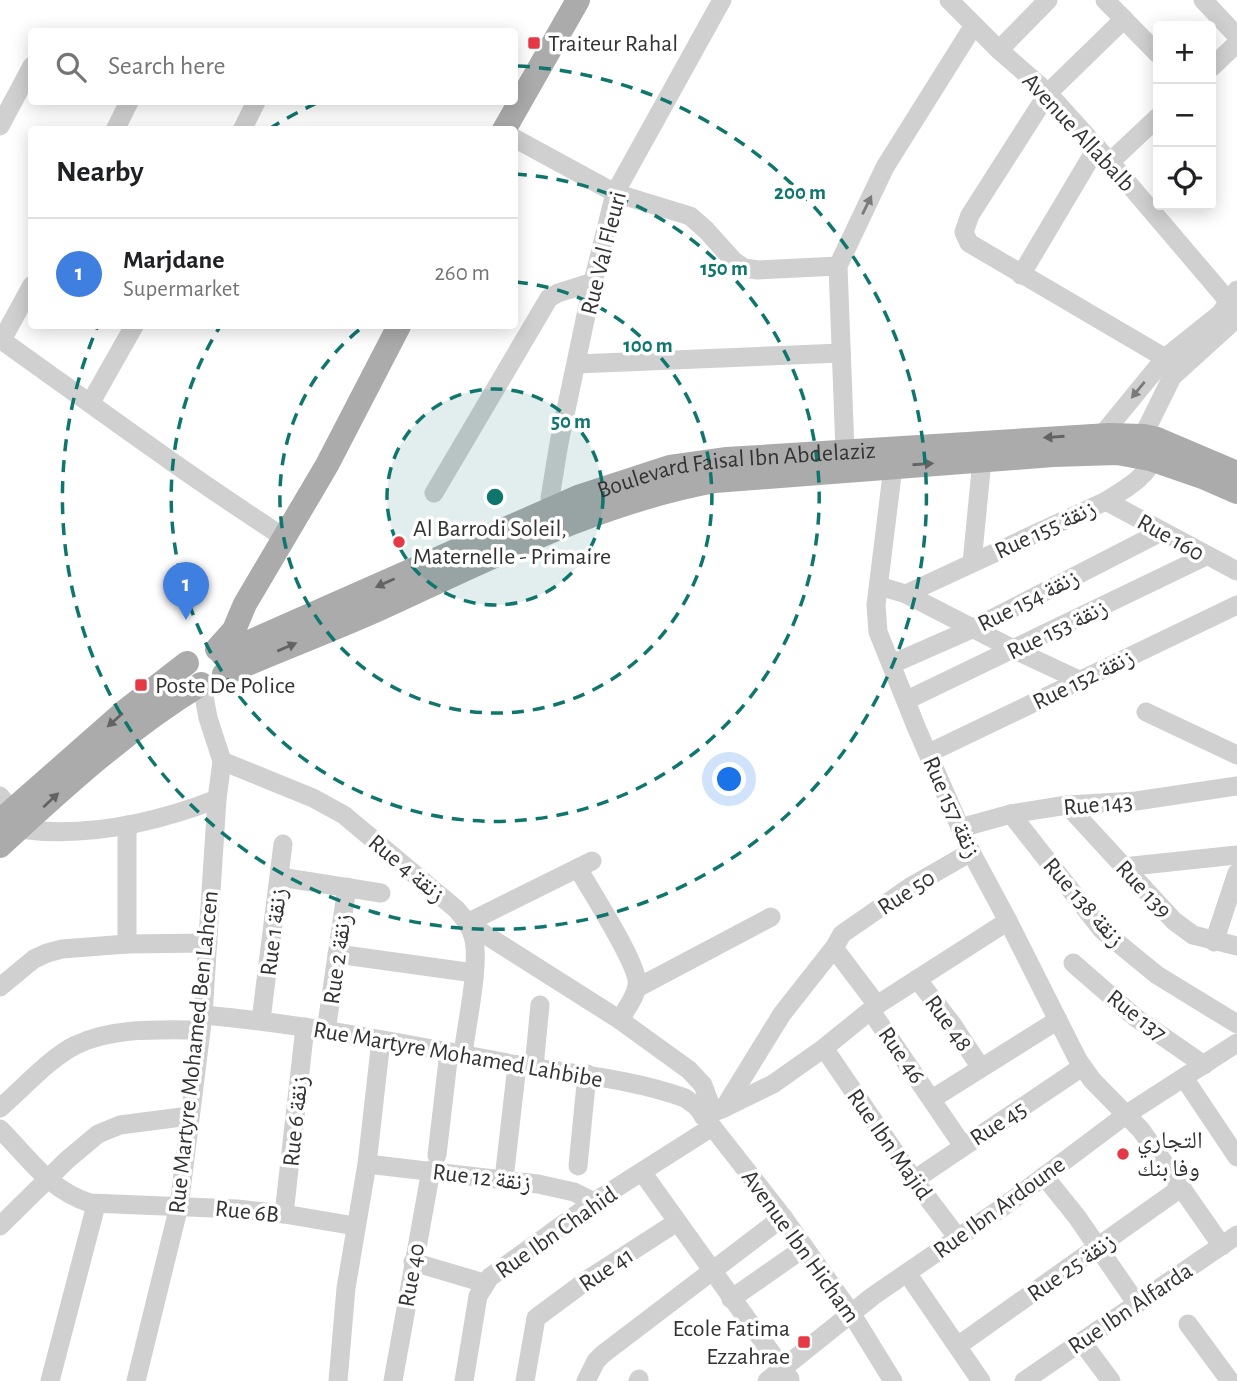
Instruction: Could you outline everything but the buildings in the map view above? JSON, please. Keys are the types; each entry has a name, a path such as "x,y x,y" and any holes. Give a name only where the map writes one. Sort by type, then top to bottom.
{"main road":[{"path":"523,83 578,0"},
{"path":"506,126 514,105"},
{"path":"0,846 8,814 125,711 209,665 228,618 245,604 285,538 327,465 397,329"},
{"name":"Boulevard Faisal Ibn Abdelaziz","path":"209,665 375,610 450,565 553,519 625,503 673,488 844,461 1102,435 1237,473"},
{"name":"Boulevard Faisal Ibn Abdelaziz","path":"844,461 893,467 1148,448 1237,492"}],"street":[{"name":"Rue Val Fleuri","path":"553,519 553,476 593,282 615,193 722,0"},
{"name":"Avenue Allabalb","path":"950,0 999,50 1048,93 1235,304"},
{"path":"999,50 1048,0"},
{"path":"1105,0 1153,49"},
{"path":"1203,0 1237,36"},
{"path":"1124,19 1048,93 970,215 964,232 969,243 1165,358"},
{"path":"844,461 838,266 885,167 974,25"},
{"path":"1216,63 1237,43"},
{"path":"0,126 28,74"},
{"path":"118,126 128,105"},
{"path":"244,126 254,105"},
{"path":"1021,275 1103,154 1153,120"},
{"path":"518,140 615,193 690,216 744,268 784,270 838,266"},
{"path":"434,493 550,298 593,282"},
{"path":"28,292 1,339 146,445 285,538"},
{"path":"1102,435 1165,358 1235,304"},
{"name":"Rue 155 زنقة","path":"906,594 1106,501 1132,485 1149,470 1148,448 1172,377 1235,304"},
{"path":"90,402 132,329"},
{"path":"577,364 841,353"},
{"path":"972,564 982,460"},
{"name":"Rue 157 زنقة","path":"893,467 884,524 877,625 960,828 1082,1067 1097,1086 1127,1114 1182,1187 1229,1241"},
{"name":"Rue 160","path":"1106,501 1237,571"},
{"name":"Rue 154 زنقة","path":"892,664 974,628 1161,532"},
{"name":"Rue 153 زنقة","path":"906,700 1206,556"},
{"path":"879,586 906,594 1079,680"},
{"name":"Rue 152 زنقة","path":"929,753 1237,605"},
{"path":"209,665 204,696 222,761"},
{"path":"1146,712 1237,755"},
{"name":"Rue Martyre Mohamed Ben Lahcen","path":"136,1381 179,1206 201,1022 222,761"},
{"name":"Rue 4 زنقة","path":"222,761 313,798 344,815 456,909 467,923 474,939 474,972 456,1053"},
{"name":"Rue 143","path":"960,828 1011,814 1067,805 1136,801 1237,786"},
{"path":"8,814 67,833 127,825 183,812 217,799"},
{"name":"Rue 139","path":"1067,805 1174,921 1193,935 1237,946"},
{"name":"Rue 138 زنقة","path":"1011,814 1101,930 1157,975 1237,1024"},
{"path":"127,825 127,944"},
{"name":"Rue 1 زنقة","path":"261,1020 283,844"},
{"name":"Rue 50","path":"838,941 910,887 971,852"},
{"path":"1123,867 1237,855"},
{"path":"467,923 585,865 637,980 637,988 620,1020"},
{"path":"1214,942 1237,873"},
{"path":"280,877 381,892"},
{"name":"Rue 2 زنقة","path":"326,1031 347,887"},
{"path":"637,988 771,917"},
{"name":"Rue Ibn Chahid","path":"464,1381 478,1296 484,1283 594,1202 642,1172 713,1115 773,1084 874,1008 1008,920"},
{"path":"467,923 620,1020 689,1070 703,1085 713,1115"},
{"name":"Rue Ibn Chahid","path":"713,1115 782,1014 838,941"},
{"name":"Rue 46","path":"838,941 874,1008 962,1146"},
{"path":"0,987 34,959 47,953 79,947 127,944 208,943"},
{"path":"337,954 474,972"},
{"name":"Rue 137","path":"1073,963 1136,1018 1204,1065"},
{"name":"Rue 48","path":"917,979 952,1024 981,1068"},
{"path":"504,1179 541,1005"},
{"name":"Rue Martyre Mohamed Lahbibe","path":"0,1108 63,1053 76,1045 114,1034 201,1022 261,1020 587,1074 685,1098 713,1115"},
{"path":"932,1099 1058,1020"},
{"name":"Rue 6 زنقة","path":"284,1214 305,1027"},
{"path":"338,1381 346,1289 367,1164 381,1040"},
{"name":"Rue Ibn Ardoune","path":"781,1377 852,1313 1127,1114 1237,1044"},
{"name":"Rue Ibn Majid","path":"824,1048 914,1180 958,1238"},
{"name":"Rue 40","path":"393,1381 413,1262 456,1053"},
{"name":"Rue 45","path":"914,1180 1082,1067"},
{"path":"578,1166 587,1074"},
{"path":"1184,1078 1237,1157"},
{"name":"Avenue Ibn Hicham","path":"713,1115 852,1313 893,1381"},
{"path":"1,1228 83,1146 107,1130 120,1125 190,1116"},
{"path":"0,1129 47,1181 67,1195 96,1205 50,1381"},
{"name":"Rue 12 زنقة","path":"367,1164 434,1162 504,1179 562,1188 594,1202"},
{"path":"642,1172 712,1270 781,1377"},
{"path":"1044,1176 1077,1217 1137,1304"},
{"name":"Rue 25 زنقة","path":"959,1345 1182,1187"},
{"name":"Rue 6B","path":"96,1205 179,1206 284,1214 355,1226"},
{"path":"586,1381 596,1361 603,1354 783,1217"},
{"name":"Rue 41","path":"526,1381 536,1318 590,1278 677,1222"},
{"name":"Rue Ibn Alfarda","path":"1024,1381 1229,1241"},
{"path":"731,1299 804,1248"},
{"path":"413,1262 484,1283"},
{"path":"907,1273 982,1381"},
{"path":"1188,1324 1230,1381"},
{"path":"1082,1342 1111,1381"}],"place":[{"name":"Traiteur Rahal","path":"534,43"},
{"name":"Al Barrodi Soleil, Maternelle - Primaire","path":"399,542"},
{"name":"Marjdane","path":"186,620"},
{"name":"Poste De Police","path":"141,685"},
{"name":"التجاري وفا بنك","path":"1123,1154"},
{"name":"Ecole Fatima Ezzahrae","path":"804,1342"}]}
